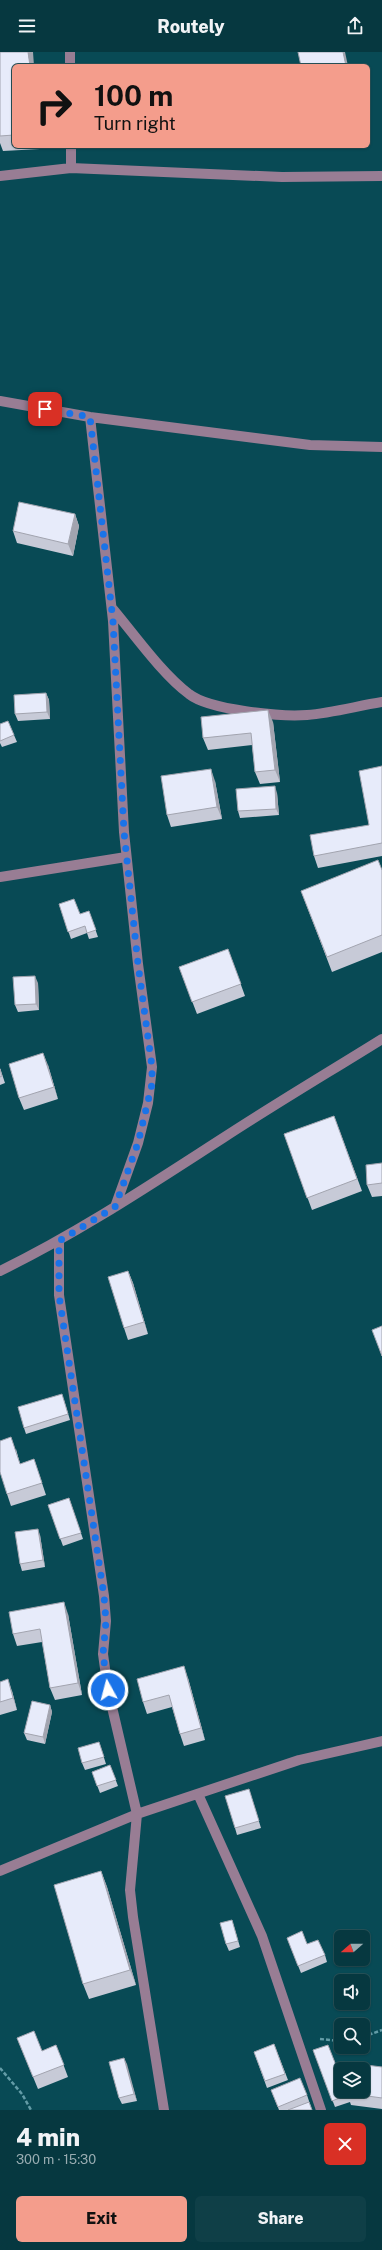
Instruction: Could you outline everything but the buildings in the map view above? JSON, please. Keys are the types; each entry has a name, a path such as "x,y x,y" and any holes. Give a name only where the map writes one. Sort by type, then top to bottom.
{"street":[{"path":"70,52 70,64"},
{"path":"71,148 71,168"},
{"path":"0,176 71,168 282,177 382,176"},
{"path":"0,401 90,417 310,445 382,447"},
{"path":"90,417 112,608 126,857 138,964 152,1067 152,1084 138,1143 115,1207"},
{"path":"112,608 170,677 189,695 206,704 262,713 307,715 382,702"},
{"path":"0,876 126,857"},
{"path":"0,1271 59,1241 115,1207 263,1112 382,1039"},
{"path":"59,1241 59,1295 104,1596 106,1621 103,1654 108,1690 137,1814 130,1890 164,2110"},
{"path":"0,1871 137,1814 299,1760 382,1741"},
{"path":"198,1794 262,1936 321,2110"}],"path":[{"path":"370,2034 382,2030"},
{"path":"0,2068 22,2094 31,2110"}],"route":[{"path":"45,409 90,417 113,621 124,832 138,964 152,1067 152,1084 138,1143 115,1207 59,1241 59,1295 104,1596 106,1621 103,1654 108,1690"}]}
